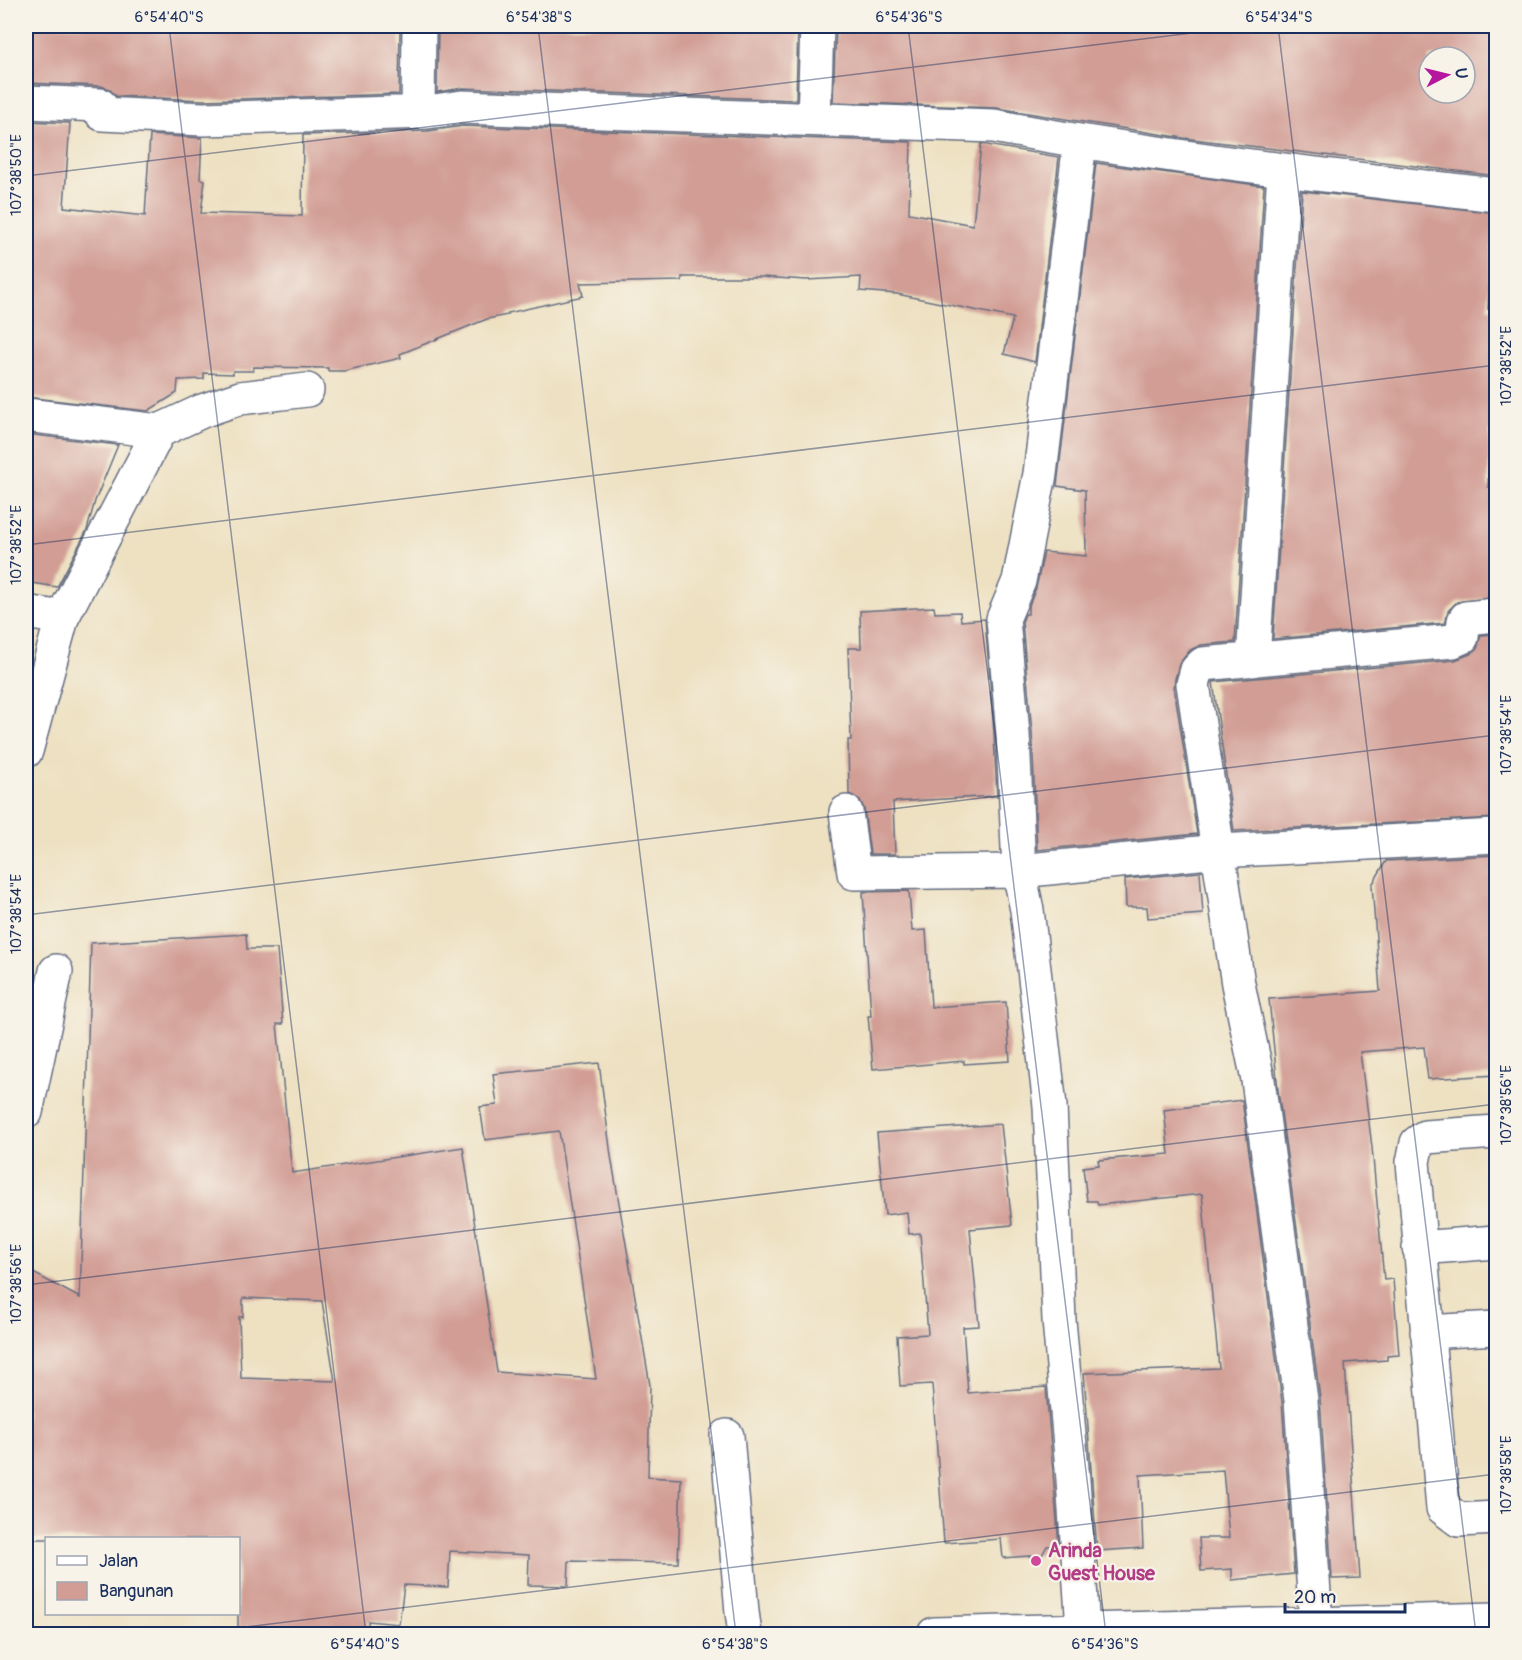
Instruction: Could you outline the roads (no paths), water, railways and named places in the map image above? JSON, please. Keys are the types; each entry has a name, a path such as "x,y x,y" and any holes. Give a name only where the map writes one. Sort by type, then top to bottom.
{"street":[{"path":"418,112 419,26"},
{"path":"814,119 817,26"},
{"path":"26,102 100,105 102,114 203,118 418,112 462,107 994,126 1080,142 1284,171 1497,195"},
{"path":"1080,142 1040,474 1019,581 1003,619 1013,734 1019,871 1027,910 1050,1106 1059,1320 1083,1629"},
{"path":"1253,660 1284,171"},
{"path":"26,416 159,431 202,411 240,398 307,390"},
{"path":"26,751 62,618 159,431"},
{"path":"26,612 62,618"},
{"path":"1316,1623 1301,1400 1258,1080 1238,984 1193,684 1197,670 1203,664 1453,641 1462,637 1466,618 1497,615"},
{"path":"846,812 854,873 1019,871 1219,851 1497,836"},
{"path":"26,1112 56,971"},
{"path":"1497,1132 1425,1137 1416,1143 1413,1162 1443,1508 1459,1520 1497,1518"},
{"path":"1419,1248 1497,1242"},
{"path":"1427,1332 1497,1328"},
{"path":"727,1436 745,1635"},
{"path":"934,1635 1083,1629 1276,1630 1316,1623 1497,1619"}],"place":[{"name":"Arinda Guest House","path":"1036,1561"}]}
